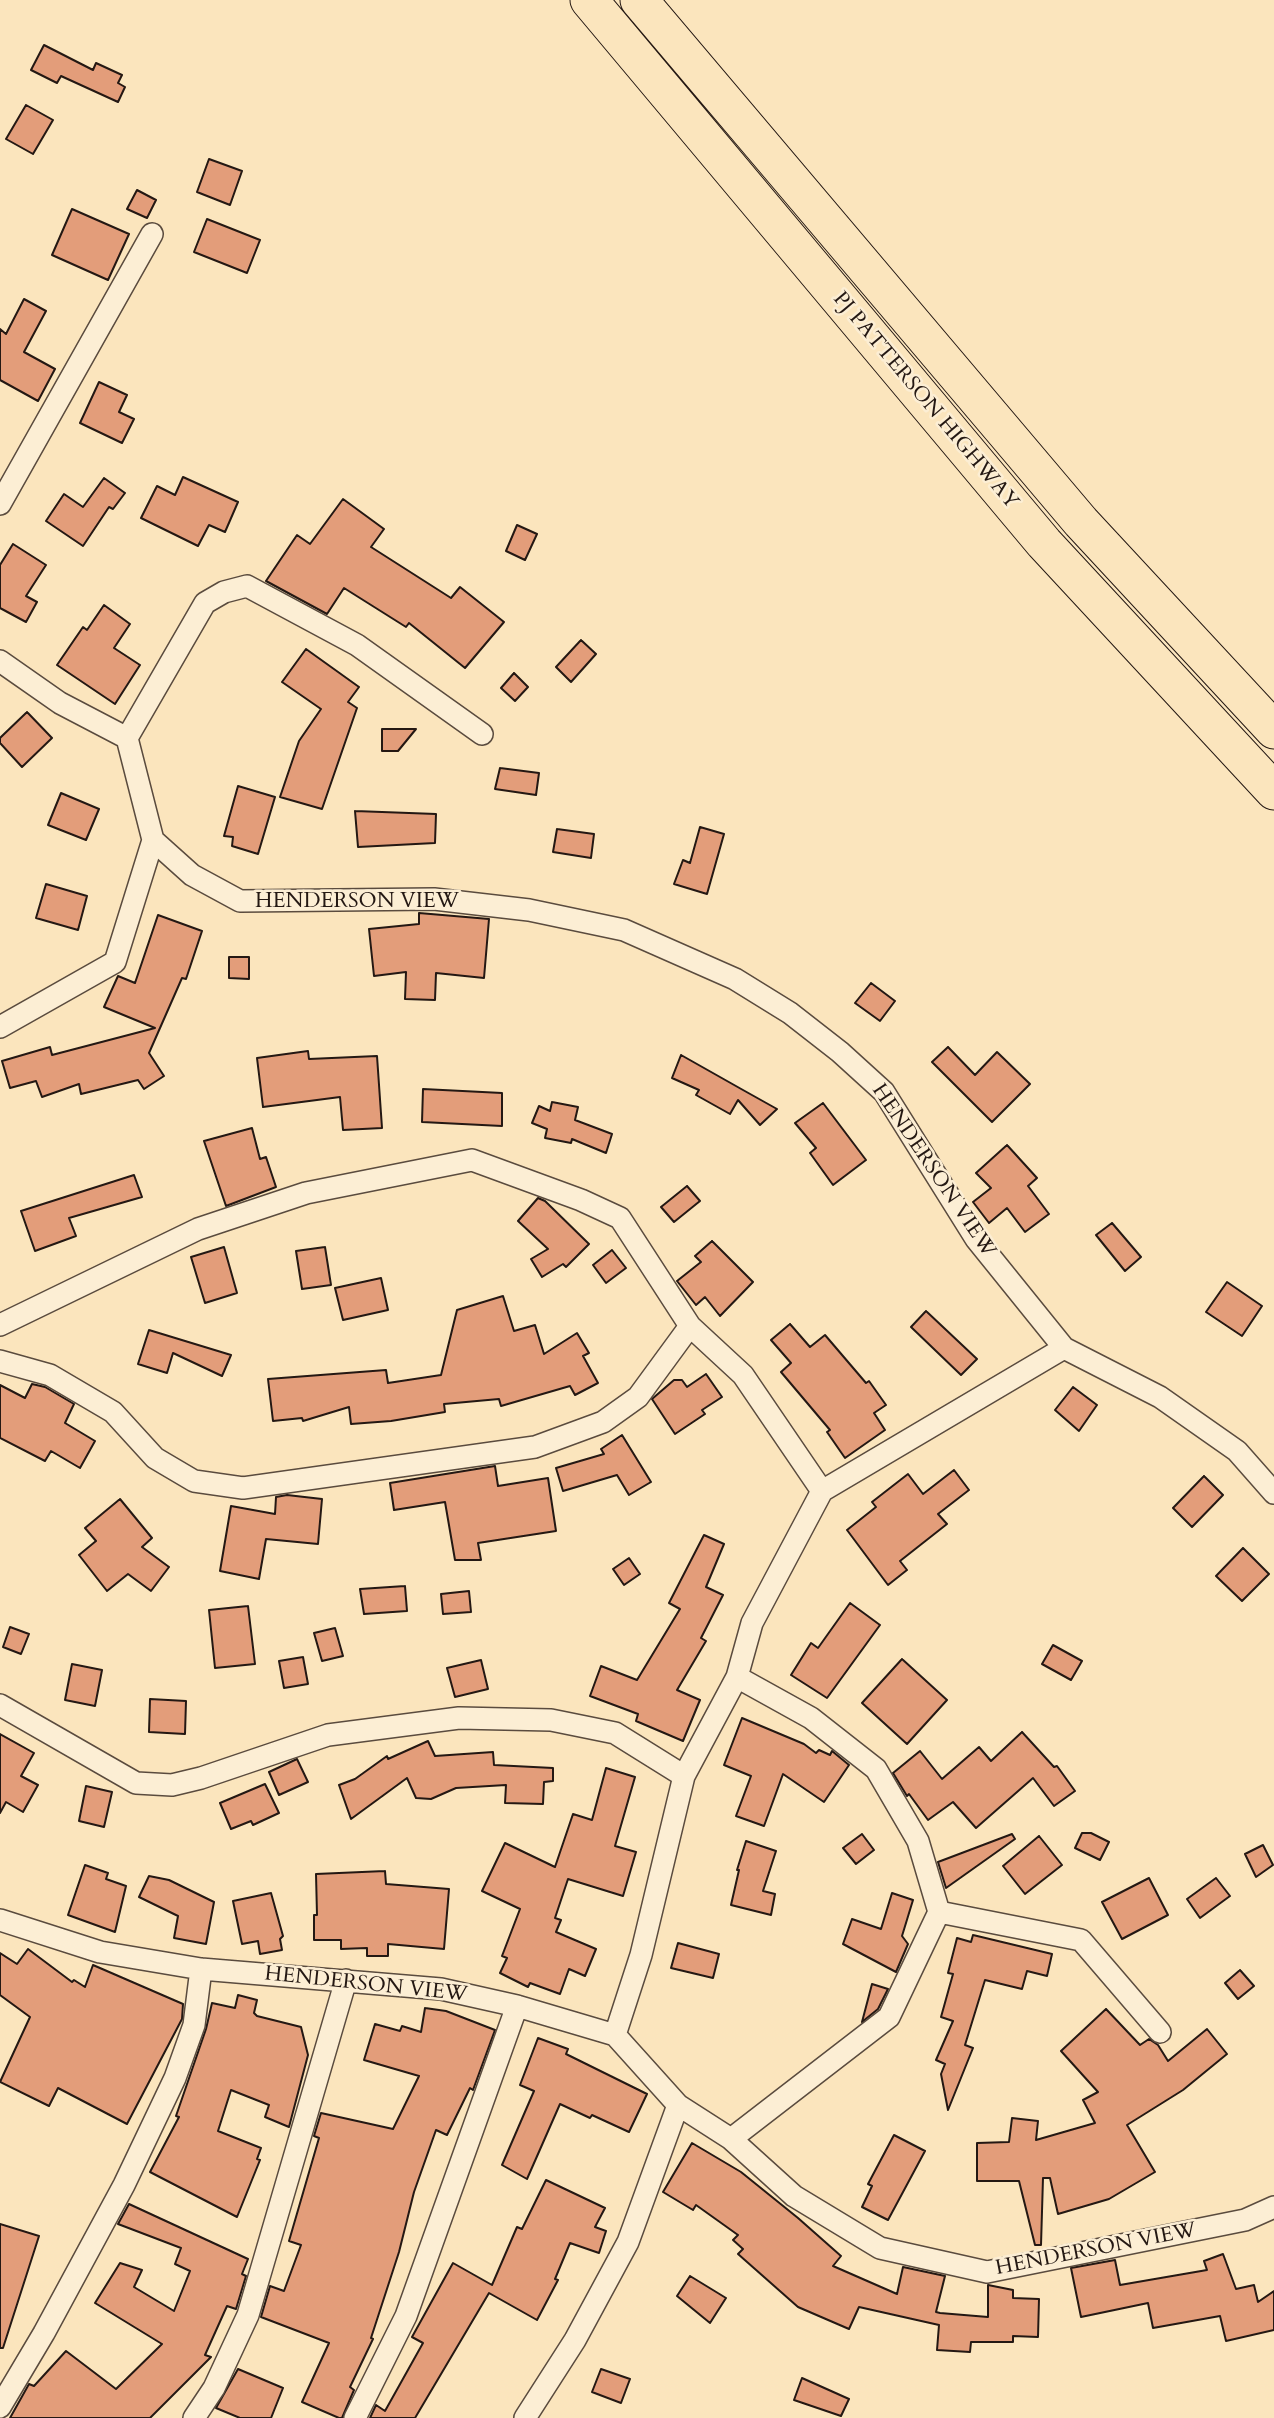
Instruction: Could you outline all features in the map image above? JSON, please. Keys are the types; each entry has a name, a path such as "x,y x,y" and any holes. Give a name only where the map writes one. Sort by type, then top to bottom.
{"highway":[{"name":"PJ PATTERSON HIGHWAY","path":"589,0 1044,543 1274,791"},
{"name":"PJ PATTERSON HIGHWAY","path":"639,0 1081,522 1274,730"}],"street":[{"path":"0,504 152,234"},
{"path":"0,1027 116,962 153,840 127,738 205,603 224,592 247,586 357,645 481,734"},
{"path":"0,661 60,703 127,738"},
{"name":"HENDERSON VIEW","path":"153,840 192,875 240,901 434,899 529,910 624,930 735,979 790,1013 840,1052 884,1092 976,1239 1064,1348 1160,1397 1237,1451 1274,1493"},
{"path":"0,1325 198,1229 306,1193 472,1160 581,1200 620,1218 690,1326 743,1375 822,1491"},
{"path":"0,1361 50,1375 113,1412 155,1458 194,1481 243,1488 535,1447 603,1422 638,1397 690,1326"},
{"path":"615,2035 640,1955 684,1776 737,1677 752,1623 822,1491 1064,1348"},
{"path":"731,2139 889,2017 939,1912 918,1841 876,1769 811,1718 737,1677"},
{"path":"0,1705 136,1783 172,1785 201,1778 328,1735 460,1718 551,1720 615,1733 684,1776"},
{"path":"939,1912 1081,1940 1160,2032"},
{"name":"HENDERSON VIEW","path":"0,1920 100,1952 201,1969 441,1989 517,2006 615,2035 678,2105 731,2139 794,2196 880,2248 987,2272 1245,2220 1274,2207"},
{"path":"0,2407 44,2333 118,2197 175,2078 194,2025 201,1969"},
{"path":"194,2418 214,2388 248,2315 346,1980"},
{"path":"355,2418 406,2316 517,2006"},
{"path":"526,2418 575,2340 628,2242 678,2105"}],"building":[{"path":"44,45 93,70 96,63 122,75 118,83 125,87 118,102 61,76 57,83 31,70"},
{"path":"26,105 53,120 33,154 6,139"},
{"path":"209,159 242,171 230,205 197,192"},
{"path":"137,190 156,200 147,218 127,209"},
{"path":"72,209 129,234 108,280 52,255"},
{"path":"207,219 260,240 247,273 194,252"},
{"path":"24,299 46,311 24,352 55,369 38,401 0,380 0,329 6,334"},
{"path":"99,382 127,395 119,412 134,419 122,443 80,423"},
{"path":"183,477 238,502 225,532 209,525 198,546 141,518 157,486 175,495"},
{"path":"104,478 125,493 113,509 109,507 83,546 46,521 64,494 83,507"},
{"path":"343,499 384,529 371,547 451,598 460,587 504,622 465,668 409,623 406,627 344,588 327,614 266,581 297,535 310,544"},
{"path":"517,525 537,534 525,560 506,551"},
{"path":"13,544 46,565 26,596 37,602 26,622 0,608 0,565"},
{"path":"104,605 130,624 114,648 140,665 115,704 57,665 83,627 87,630"},
{"path":"581,640 596,654 571,682 556,667"},
{"path":"306,649 359,687 348,702 357,708 322,809 280,797 299,741 321,709 282,682"},
{"path":"514,673 528,687 515,701 501,688"},
{"path":"27,712 52,738 22,767 0,743 0,738"},
{"path":"382,729 416,729 398,751 382,751"},
{"path":"500,768 539,773 536,795 495,789"},
{"path":"238,786 275,797 258,854 232,846 233,837 224,836"},
{"path":"61,793 99,809 86,840 48,825"},
{"path":"355,811 436,814 435,843 358,847"},
{"path":"700,827 724,834 707,894 674,884 683,860 690,863"},
{"path":"557,829 594,834 591,858 553,852"},
{"path":"46,884 87,896 78,930 36,918"},
{"path":"419,913 489,919 484,978 436,973 435,1000 405,999 406,972 374,976 369,929 419,924"},
{"path":"158,915 202,931 186,979 182,978 149,1053 164,1076 144,1089 138,1080 81,1094 79,1084 42,1097 36,1081 10,1088 2,1061 50,1047 52,1055 155,1028 104,1007 118,976 135,983"},
{"path":"229,957 249,957 249,979 229,978"},
{"path":"871,983 895,1001 880,1021 855,1003"},
{"path":"948,1047 975,1075 997,1052 1030,1084 992,1122 932,1062"},
{"path":"308,1051 309,1059 377,1056 382,1128 343,1130 340,1097 263,1107 257,1058"},
{"path":"681,1055 777,1109 760,1125 738,1100 730,1114 696,1095 699,1090 672,1078"},
{"path":"423,1089 502,1093 502,1126 422,1122"},
{"path":"552,1102 578,1107 575,1120 612,1134 606,1153 572,1139 571,1143 545,1138 547,1129 532,1123 539,1106 550,1111"},
{"path":"823,1103 866,1160 833,1185 810,1153 816,1148 795,1123"},
{"path":"252,1128 260,1159 266,1157 276,1187 226,1206 204,1141"},
{"path":"1007,1145 1037,1178 1028,1186 1049,1214 1025,1232 1007,1208 989,1223 973,1202 991,1188 976,1173"},
{"path":"134,1175 142,1197 69,1218 76,1236 35,1251 21,1211"},
{"path":"687,1186 700,1201 674,1222 661,1207"},
{"path":"538,1198 545,1201 589,1244 566,1267 563,1264 542,1277 531,1259 548,1249 518,1221"},
{"path":"1112,1223 1141,1257 1125,1271 1096,1235"},
{"path":"712,1241 753,1282 720,1316 705,1297 696,1305 677,1281 701,1262 695,1256"},
{"path":"224,1247 237,1293 205,1303 191,1257"},
{"path":"325,1247 331,1285 302,1289 296,1251"},
{"path":"612,1250 626,1268 606,1283 593,1265"},
{"path":"381,1278 388,1310 343,1320 335,1288"},
{"path":"1227,1282 1262,1306 1242,1336 1206,1312"},
{"path":"503,1296 514,1331 535,1325 544,1354 577,1333 589,1353 583,1356 598,1383 575,1395 570,1386 501,1406 499,1399 444,1404 445,1412 391,1421 351,1424 349,1407 303,1421 302,1418 273,1421 268,1379 386,1370 388,1383 441,1375 457,1310"},
{"path":"926,1311 977,1359 961,1375 911,1327"},
{"path":"790,1324 810,1347 825,1335 866,1383 869,1381 886,1405 874,1413 885,1430 845,1458 827,1432 830,1430 781,1372 791,1363 771,1340"},
{"path":"149,1330 231,1355 222,1376 173,1353 167,1373 138,1364"},
{"path":"706,1374 722,1397 702,1410 705,1414 675,1434 652,1399 674,1380 682,1380 687,1387"},
{"path":"32,1384 45,1387 74,1404 65,1423 95,1441 80,1468 51,1451 45,1461 0,1438 0,1385 25,1398"},
{"path":"1073,1387 1097,1405 1079,1431 1055,1410"},
{"path":"622,1435 651,1482 629,1495 617,1475 563,1491 556,1468 604,1454 601,1449"},
{"path":"495,1466 498,1486 548,1478 556,1531 478,1543 481,1560 455,1560 445,1502 394,1510 390,1483"},
{"path":"954,1470 969,1490 938,1514 947,1524 900,1561 907,1570 888,1585 847,1530 876,1507 872,1502 908,1474 923,1494"},
{"path":"1204,1476 1223,1495 1192,1527 1173,1508"},
{"path":"287,1495 322,1499 318,1544 266,1539 259,1579 220,1571 231,1506 275,1514 276,1497"},
{"path":"120,1499 152,1538 142,1547 169,1567 151,1591 128,1574 107,1591 79,1555 96,1541 85,1528"},
{"path":"704,1535 724,1544 706,1587 723,1595 701,1638 706,1641 677,1690 700,1700 683,1741 636,1721 638,1714 590,1696 601,1666 637,1680 680,1609 669,1603"},
{"path":"1243,1548 1269,1574 1242,1601 1216,1576"},
{"path":"629,1558 640,1574 624,1585 613,1569"},
{"path":"405,1586 407,1611 364,1614 360,1589"},
{"path":"469,1591 471,1612 443,1614 441,1594"},
{"path":"850,1603 880,1625 827,1698 791,1675 811,1643 818,1648"},
{"path":"248,1606 255,1664 215,1668 209,1610"},
{"path":"10,1627 29,1634 21,1654 3,1647"},
{"path":"335,1628 343,1656 322,1661 314,1633"},
{"path":"1053,1645 1082,1661 1071,1680 1042,1664"},
{"path":"303,1657 308,1684 284,1688 279,1661"},
{"path":"902,1659 947,1700 907,1744 862,1703"},
{"path":"481,1660 488,1689 455,1697 447,1668"},
{"path":"72,1664 102,1670 95,1706 65,1700"},
{"path":"150,1699 186,1701 185,1734 149,1732"},
{"path":"742,1718 804,1744 816,1753 819,1750 830,1755 832,1751 849,1765 824,1802 783,1774 764,1826 736,1816 751,1776 724,1765"},
{"path":"1022,1732 1054,1767 1057,1766 1075,1791 1054,1806 1033,1778 976,1828 953,1802 928,1820 909,1794 907,1796 893,1773 920,1751 942,1779 979,1747 991,1761"},
{"path":"0,1734 34,1753 21,1776 38,1785 23,1812 6,1802 0,1813"},
{"path":"428,1741 435,1756 493,1752 494,1765 553,1768 553,1781 544,1782 543,1804 505,1803 506,1785 456,1788 431,1799 416,1798 407,1778 351,1819 339,1785 355,1779 387,1756 388,1759"},
{"path":"297,1759 308,1782 279,1795 269,1772"},
{"path":"606,1768 635,1777 615,1846 636,1852 623,1896 568,1879 555,1918 561,1920 556,1932 596,1949 585,1976 569,1969 560,1994 530,1983 528,1987 500,1973 507,1958 502,1956 520,1909 482,1891 505,1843 555,1867 573,1814 592,1820"},
{"path":"265,1784 279,1813 253,1825 251,1821 231,1829 220,1803"},
{"path":"86,1786 112,1792 104,1827 79,1821"},
{"path":"1082,1833 1091,1833 1109,1842 1100,1860 1075,1848"},
{"path":"862,1834 874,1850 856,1864 843,1848"},
{"path":"1012,1834 1015,1839 946,1888 938,1862"},
{"path":"1039,1836 1062,1865 1025,1894 1003,1866"},
{"path":"746,1841 776,1851 763,1891 775,1894 771,1915 731,1905 737,1870"},
{"path":"1263,1845 1273,1865 1256,1877 1245,1854"},
{"path":"85,1865 108,1873 106,1879 126,1886 115,1932 68,1915"},
{"path":"385,1871 386,1884 449,1889 444,1949 388,1944 388,1956 367,1956 367,1948 341,1949 341,1940 314,1940 314,1915 317,1915 316,1874"},
{"path":"149,1876 169,1880 214,1902 206,1944 174,1938 178,1916 139,1897"},
{"path":"1149,1878 1168,1915 1122,1939 1102,1902"},
{"path":"1216,1878 1230,1896 1200,1918 1187,1899"},
{"path":"271,1893 283,1936 280,1939 282,1950 260,1954 258,1941 242,1944 233,1901"},
{"path":"892,1893 913,1900 902,1936 908,1944 896,1972 843,1944 852,1919 881,1929"},
{"path":"973,1935 1052,1954 1047,1976 1027,1971 1022,1989 985,1980 965,2045 973,2048 948,2110 941,2074 945,2064 936,2060 953,2021 941,2017 953,1974 948,1973 957,1938 971,1942"},
{"path":"678,1943 719,1954 713,1978 671,1968"},
{"path":"28,1949 72,1982 74,1980 85,1987 93,1965 183,2004 182,2019 127,2124 58,2088 49,2106 0,2082 30,2017 0,1995 0,1953 17,1964"},
{"path":"1240,1970 1254,1986 1238,1999 1225,1983"},
{"path":"872,1984 888,1989 878,2009 862,2022"},
{"path":"238,1995 257,2000 254,2013 257,2016 301,2027 308,2055 289,2127 265,2117 269,2105 231,2090 218,2131 261,2148 257,2159 260,2160 237,2217 150,2172 179,2117 176,2116 206,2029 212,2003 235,2008"},
{"path":"425,2008 446,2011 495,2030 473,2090 470,2088 447,2135 436,2130 414,2192 399,2252 371,2338 373,2339 350,2387 354,2390 342,2418 339,2418 302,2402 329,2343 261,2317 270,2286 284,2291 301,2245 289,2241 319,2138 314,2136 321,2113 393,2129 419,2076 364,2060 375,2024 400,2031 402,2026 421,2032"},
{"path":"1106,2009 1140,2045 1149,2039 1158,2045 1168,2061 1207,2029 1227,2054 1183,2090 1127,2125 1155,2172 1109,2199 1058,2214 1050,2178 1043,2178 1041,2245 1035,2245 1019,2181 977,2181 977,2143 1009,2142 1012,2118 1038,2121 1036,2140 1095,2123 1083,2100 1098,2092 1061,2051"},
{"path":"538,2038 568,2049 566,2054 647,2094 629,2132 560,2104 527,2179 502,2165 534,2091 520,2085"},
{"path":"894,2135 925,2151 888,2220 862,2207 872,2186 868,2184"},
{"path":"692,2143 741,2172 798,2218 841,2256 833,2266 897,2294 903,2267 945,2276 936,2312 940,2313 988,2317 988,2285 1013,2290 1013,2298 1039,2299 1038,2337 1013,2336 1013,2342 971,2342 970,2352 937,2350 939,2325 859,2307 849,2329 798,2307 738,2254 743,2249 733,2240 738,2235 696,2205 693,2210 663,2192"},
{"path":"546,2180 605,2208 595,2227 606,2231 599,2253 570,2243 555,2279 558,2280 537,2320 489,2293 415,2418 370,2418 376,2405 385,2411 423,2343 412,2337 453,2263 492,2285 517,2227 522,2229"},
{"path":"129,2204 248,2259 242,2274 246,2276 236,2309 227,2306 205,2355 211,2357 150,2418 10,2418 29,2384 34,2386 66,2351 116,2389 162,2344 95,2303 120,2263 142,2270 134,2287 174,2311 190,2271 175,2264 181,2248 118,2224"},
{"path":"0,2224 39,2236 3,2348 0,2348"},
{"path":"1223,2254 1236,2289 1254,2285 1258,2302 1274,2291 1274,2330 1226,2341 1220,2316 1153,2328 1148,2303 1081,2317 1071,2268 1115,2260 1120,2285 1207,2270 1204,2261"},
{"path":"690,2276 726,2298 710,2323 677,2296"},
{"path":"238,2369 283,2388 271,2418 240,2418 216,2408"},
{"path":"601,2369 630,2379 621,2403 592,2392"},
{"path":"802,2378 849,2399 841,2416 794,2400"}]}
